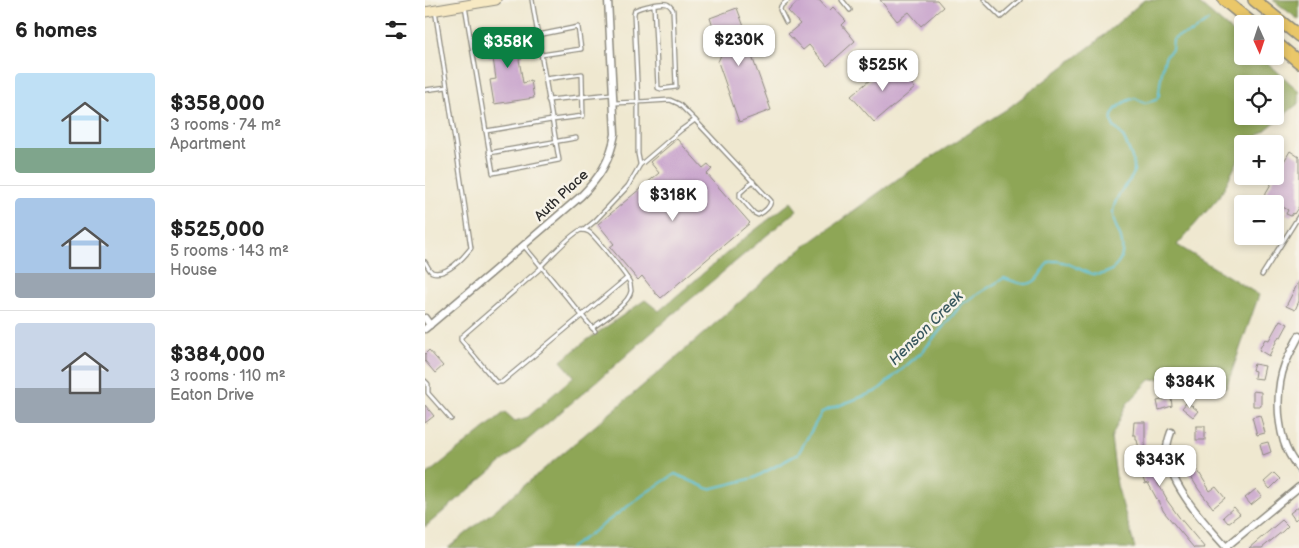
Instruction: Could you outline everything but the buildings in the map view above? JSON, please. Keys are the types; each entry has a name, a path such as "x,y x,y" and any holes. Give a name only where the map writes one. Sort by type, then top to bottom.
{"highway":[{"path":"1224,0 1242,15"},
{"path":"1253,0 1299,36"},
{"path":"1284,50 1299,62"}],"street":[{"path":"430,11 452,4 465,5 496,0"},
{"name":"Auth Place","path":"428,327 581,196 602,172 613,148 615,134 609,0"},
{"path":"425,318 428,327"},
{"path":"1299,336 1285,365 1280,382 1279,400 1280,421 1284,441 1299,469"},
{"path":"1171,432 1167,443 1167,455 1176,480 1185,498 1227,547 1299,487"}],"lane":[{"path":"465,5 493,172 559,160 532,0"},
{"path":"786,22 780,10 781,6 788,0"},
{"path":"842,0 850,10"},
{"path":"984,0 1001,17 1020,0"},
{"path":"640,165 638,154 634,14 635,10 641,7 654,5 666,4 673,10 677,87 658,88 654,5"},
{"path":"425,262 433,272 447,271 467,254 471,248 447,87 430,11"},
{"path":"538,34 578,27 581,49 541,56"},
{"path":"486,131 583,116 582,74 545,79"},
{"path":"425,90 447,87"},
{"path":"548,100 613,94"},
{"path":"614,104 670,100 679,104 753,181 771,201 771,205 758,215 740,197 740,193 753,181"},
{"path":"627,278 502,382 496,382 461,340 461,337 541,267 567,241 595,220 627,186 640,165 695,120"},
{"path":"489,153 576,138"},
{"path":"1262,275 1299,216"},
{"path":"524,246 594,330 623,304 631,290 630,282 600,243 588,231 584,230"},
{"path":"425,381 428,384 428,393 451,419"}],"green space":[{"path":"1144,0 1195,0 1234,33 1234,65 1270,65 1281,75 1234,75 1234,125 1272,125 1259,135 1234,135 1234,169 1220,196 1177,245 1259,295 1226,388 1186,375 1150,380 1127,404 1111,438 1117,485 1135,548 448,548 666,366 801,249 899,178 1007,109 1096,42"},
{"path":"1273,0 1299,0 1299,20"},
{"path":"1284,78 1299,91 1299,103 1284,115"},
{"path":"791,202 797,210 425,527 425,476 505,412 515,421 528,417 574,376 561,361 587,340 645,300 659,311 741,241"}],"waterway":[{"name":"Henson Creek","path":"570,548 675,474 709,489 754,478 798,454 822,412 877,391 923,351 962,304 1004,278 1025,284 1031,283 1035,281 1046,265 1053,261 1067,263 1094,274 1101,274 1113,269 1122,255 1121,239 1113,214 1115,203 1132,177 1134,168 1129,149 1119,131 1114,127 1112,117 1117,108 1131,99 1135,98 1145,103 1156,100 1159,95 1165,59 1172,50 1173,40 1193,32 1208,21"}]}
